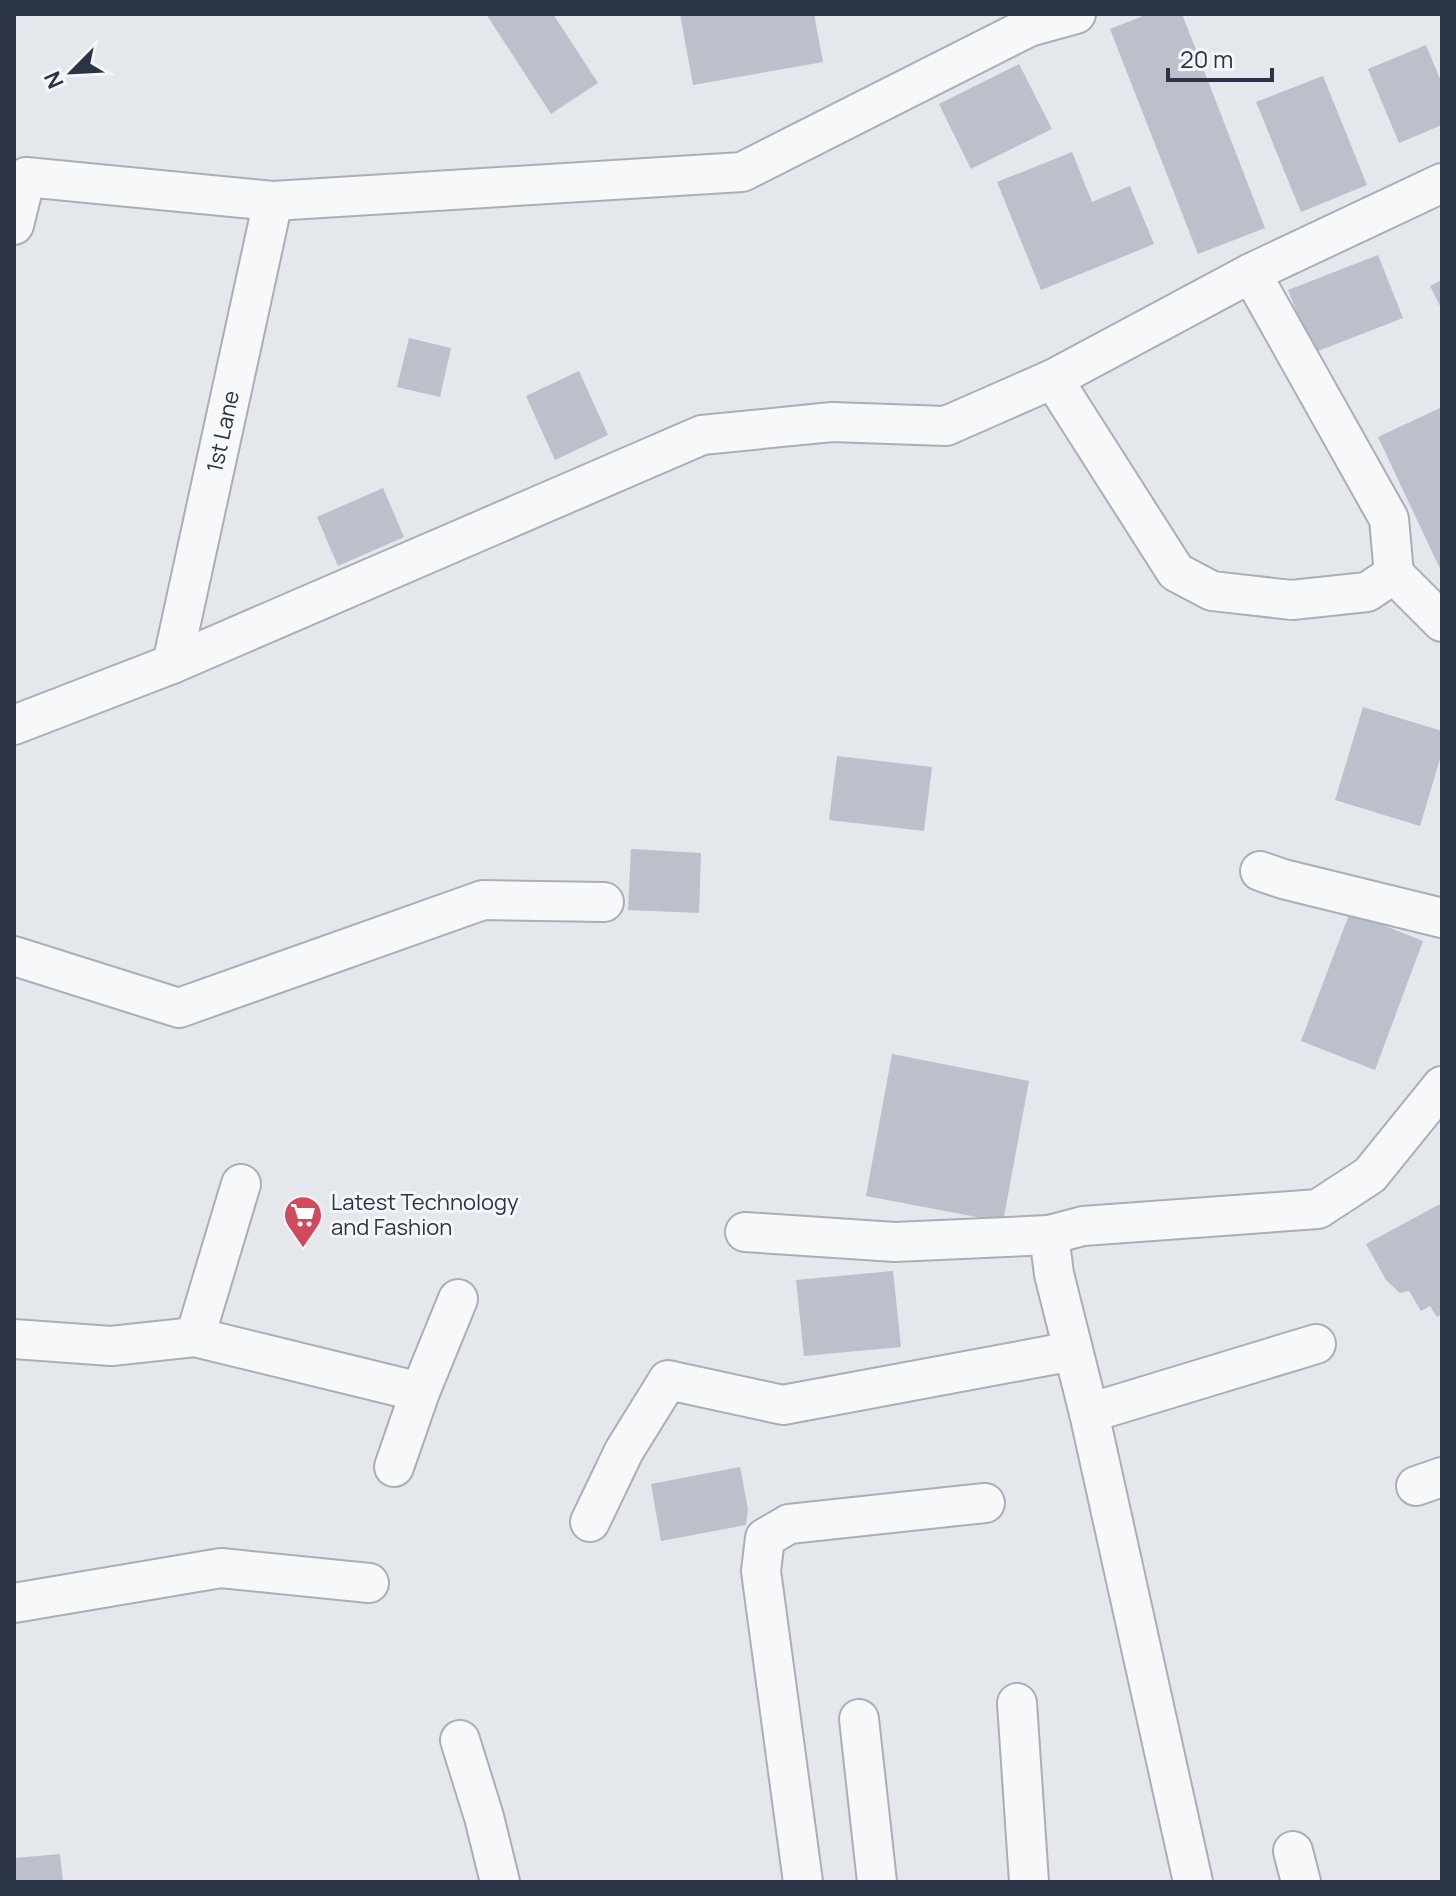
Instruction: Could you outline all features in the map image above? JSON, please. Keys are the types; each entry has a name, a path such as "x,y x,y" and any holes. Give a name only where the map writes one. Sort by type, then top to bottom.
{"street":[{"path":"14,225 26,177 273,201 742,172 1029,27 1076,14"},
{"path":"14,725 172,664 702,435 832,422 946,426 1053,379 1251,273 1442,183"},
{"name":"1st Lane","path":"172,664 273,201"},
{"path":"1251,273 1389,519 1394,574 1442,622"},
{"path":"1053,379 1176,572 1212,591 1292,600 1367,592 1394,574"},
{"path":"1260,871 1442,918"},
{"path":"14,956 179,1008 483,900 604,902"},
{"path":"745,1232 895,1242 1049,1235 1083,1226 1318,1209 1370,1175 1442,1086"},
{"path":"195,1337 241,1184"},
{"path":"1049,1235 1054,1274 1089,1413 1193,1882"},
{"path":"394,1467 420,1392 458,1299"},
{"path":"14,1339 111,1346 195,1337 420,1392"},
{"path":"1089,1413 1316,1344"},
{"path":"590,1522 624,1451 668,1380 783,1405 1073,1351"},
{"path":"803,1882 761,1571 765,1538 789,1524 985,1503"},
{"path":"14,1603 221,1568 369,1583"},
{"path":"1017,1703 1029,1882"},
{"path":"859,1719 877,1882"},
{"path":"460,1740 500,1882"}],"building":[{"path":"486,14 553,14 598,83 551,114"},
{"path":"680,14 814,14 823,62 693,85"},
{"path":"1148,14 1182,14 1265,228 1198,254 1110,29"},
{"path":"1426,45 1442,84 1442,125 1399,143 1368,69"},
{"path":"1019,64 1052,129 971,169 939,104"},
{"path":"1323,76 1367,185 1301,212 1256,102"},
{"path":"1072,152 1092,202 1130,186 1154,244 1041,290 997,182"},
{"path":"1378,255 1403,318 1313,353 1288,290"},
{"path":"1442,280 1442,310 1430,286"},
{"path":"409,338 451,348 440,397 397,387"},
{"path":"579,371 608,435 555,460 526,396"},
{"path":"1442,407 1442,573 1378,437"},
{"path":"383,488 404,537 338,566 317,517"},
{"path":"1363,707 1442,731 1442,752 1420,826 1335,800"},
{"path":"837,756 932,767 924,831 829,820"},
{"path":"631,849 701,853 699,913 628,910"},
{"path":"1350,912 1423,941 1375,1070 1301,1041"},
{"path":"892,1054 1029,1081 1003,1222 866,1196"},
{"path":"1442,1203 1442,1314 1437,1317 1430,1306 1421,1311 1409,1291 1400,1293 1386,1280 1366,1244"},
{"path":"893,1271 901,1347 804,1356 796,1280"},
{"path":"740,1467 748,1509 746,1525 661,1541 651,1484"},
{"path":"60,1854 63,1882 14,1882 14,1858"}],"place":[{"name":"Latest Technology and Fashion","path":"303,1249"}]}
